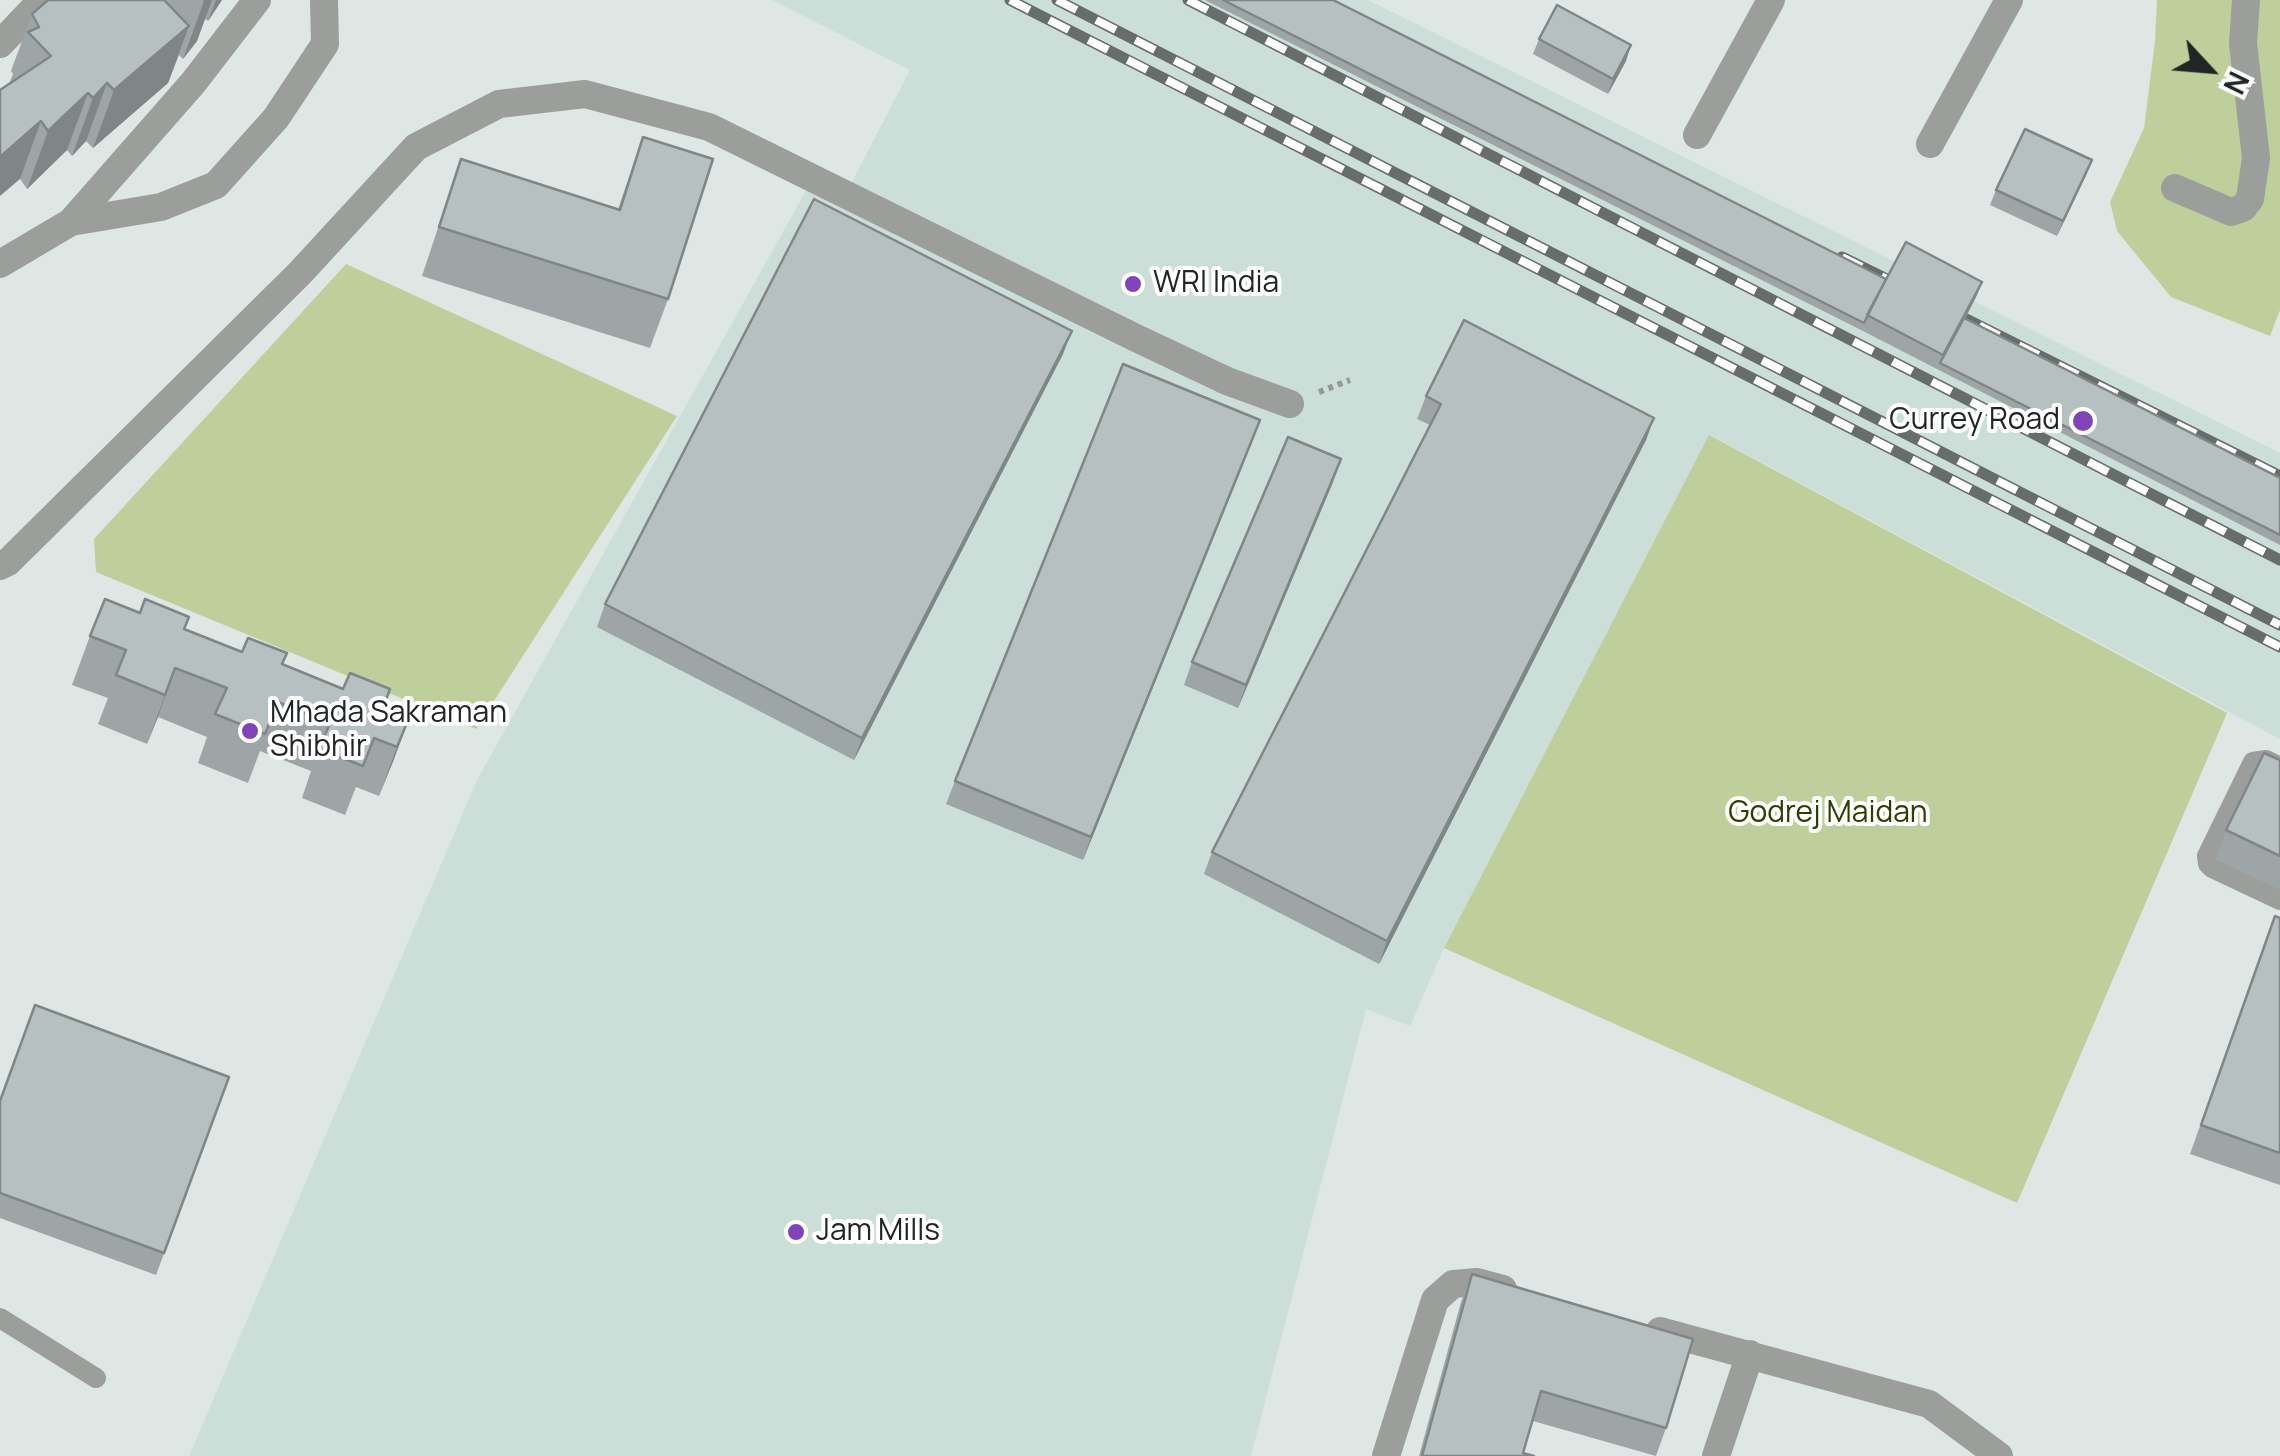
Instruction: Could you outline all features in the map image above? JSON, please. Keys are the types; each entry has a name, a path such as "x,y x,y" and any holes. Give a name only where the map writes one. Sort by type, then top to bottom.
{"street":[{"path":"0,44 42,0"},
{"path":"0,264 71,222 193,84 257,0"},
{"path":"71,222 162,207 216,185 276,118 325,44 324,0"},
{"path":"1697,135 1771,0"},
{"path":"1930,144 2009,0"},
{"path":"2175,188 2231,212 2243,208 2250,199 2256,158 2243,43 2246,0"},
{"path":"0,566 286,286 416,147 499,104 585,94 709,127 1134,337 1227,381 1290,404"},
{"path":"1386,1456 1435,1300 1453,1284 1476,1282 1531,1297"},
{"path":"1640,1326 1930,1404 1998,1456"},
{"path":"1716,1456 1750,1354"}],"lane":[{"path":"2280,767 2266,760 2253,762 2207,856 2212,868 2280,900"},
{"path":"0,1318 96,1378"}],"shaded area":[{"path":"772,0 1368,0 2280,453 2280,739 1710,435 1444,948 1410,1026 1366,1009 1251,1456 189,1456 477,780 807,189 839,207 910,70"}],"green space":[{"path":"2157,0 2280,0 2280,310 2270,336 2171,297 2117,231 2110,202 2144,128"},
{"path":"346,264 677,416 476,729 96,572 94,539"},
{"name":"Godrej Maidan","path":"1709,435 2227,713 2017,1203 1444,948"}],"building":[{"path":"48,0 164,0 189,26 114,90 107,83 93,98 88,93 48,131 41,121 0,157 0,90 51,56 28,32 39,27 32,14"},
{"path":"1223,0 1333,0 1886,279 1864,323"},
{"path":"1557,5 1631,45 1613,79 1539,39"},
{"path":"2025,129 2092,160 2063,221 1996,190"},
{"path":"643,137 713,159 668,299 439,227 461,159 620,210"},
{"path":"814,199 1072,331 862,738 605,604"},
{"path":"1906,242 1982,282 1943,355 1867,315"},
{"path":"1964,318 2280,478 2280,535 1940,363"},
{"path":"1464,320 1654,418 1387,941 1212,852 1441,404 1426,396"},
{"path":"1123,364 1260,420 1091,837 955,781"},
{"path":"1288,437 1341,459 1246,685 1192,662"},
{"path":"105,599 140,613 145,599 189,617 184,629 242,652 248,638 287,653 282,664 343,689 350,673 390,689 385,703 411,713 397,747 374,738 363,766 319,749 330,723 278,702 265,734 215,714 227,688 175,668 165,695 116,675 126,650 90,636"},
{"path":"2264,753 2280,760 2280,856 2226,830"},
{"path":"2275,916 2280,918 2280,1153 2201,1125"},
{"path":"35,1005 229,1077 164,1253 0,1193 0,1101"},
{"path":"1472,1274 1693,1339 1666,1428 1541,1391 1523,1453 1534,1456 1422,1456"}],"railway":[{"path":"1010,0 2280,647"},
{"path":"1057,0 2280,625"},
{"path":"1188,0 2280,560"},
{"path":"1842,257 1909,290"},
{"path":"1940,306 2280,476"}],"place":[{"name":"WRI India","path":"1133,284"},
{"name":"Currey Road","path":"2083,421"},
{"name":"Mhada Sakraman Shibhir","path":"250,731"},
{"name":"Jam Mills","path":"796,1232"}]}
